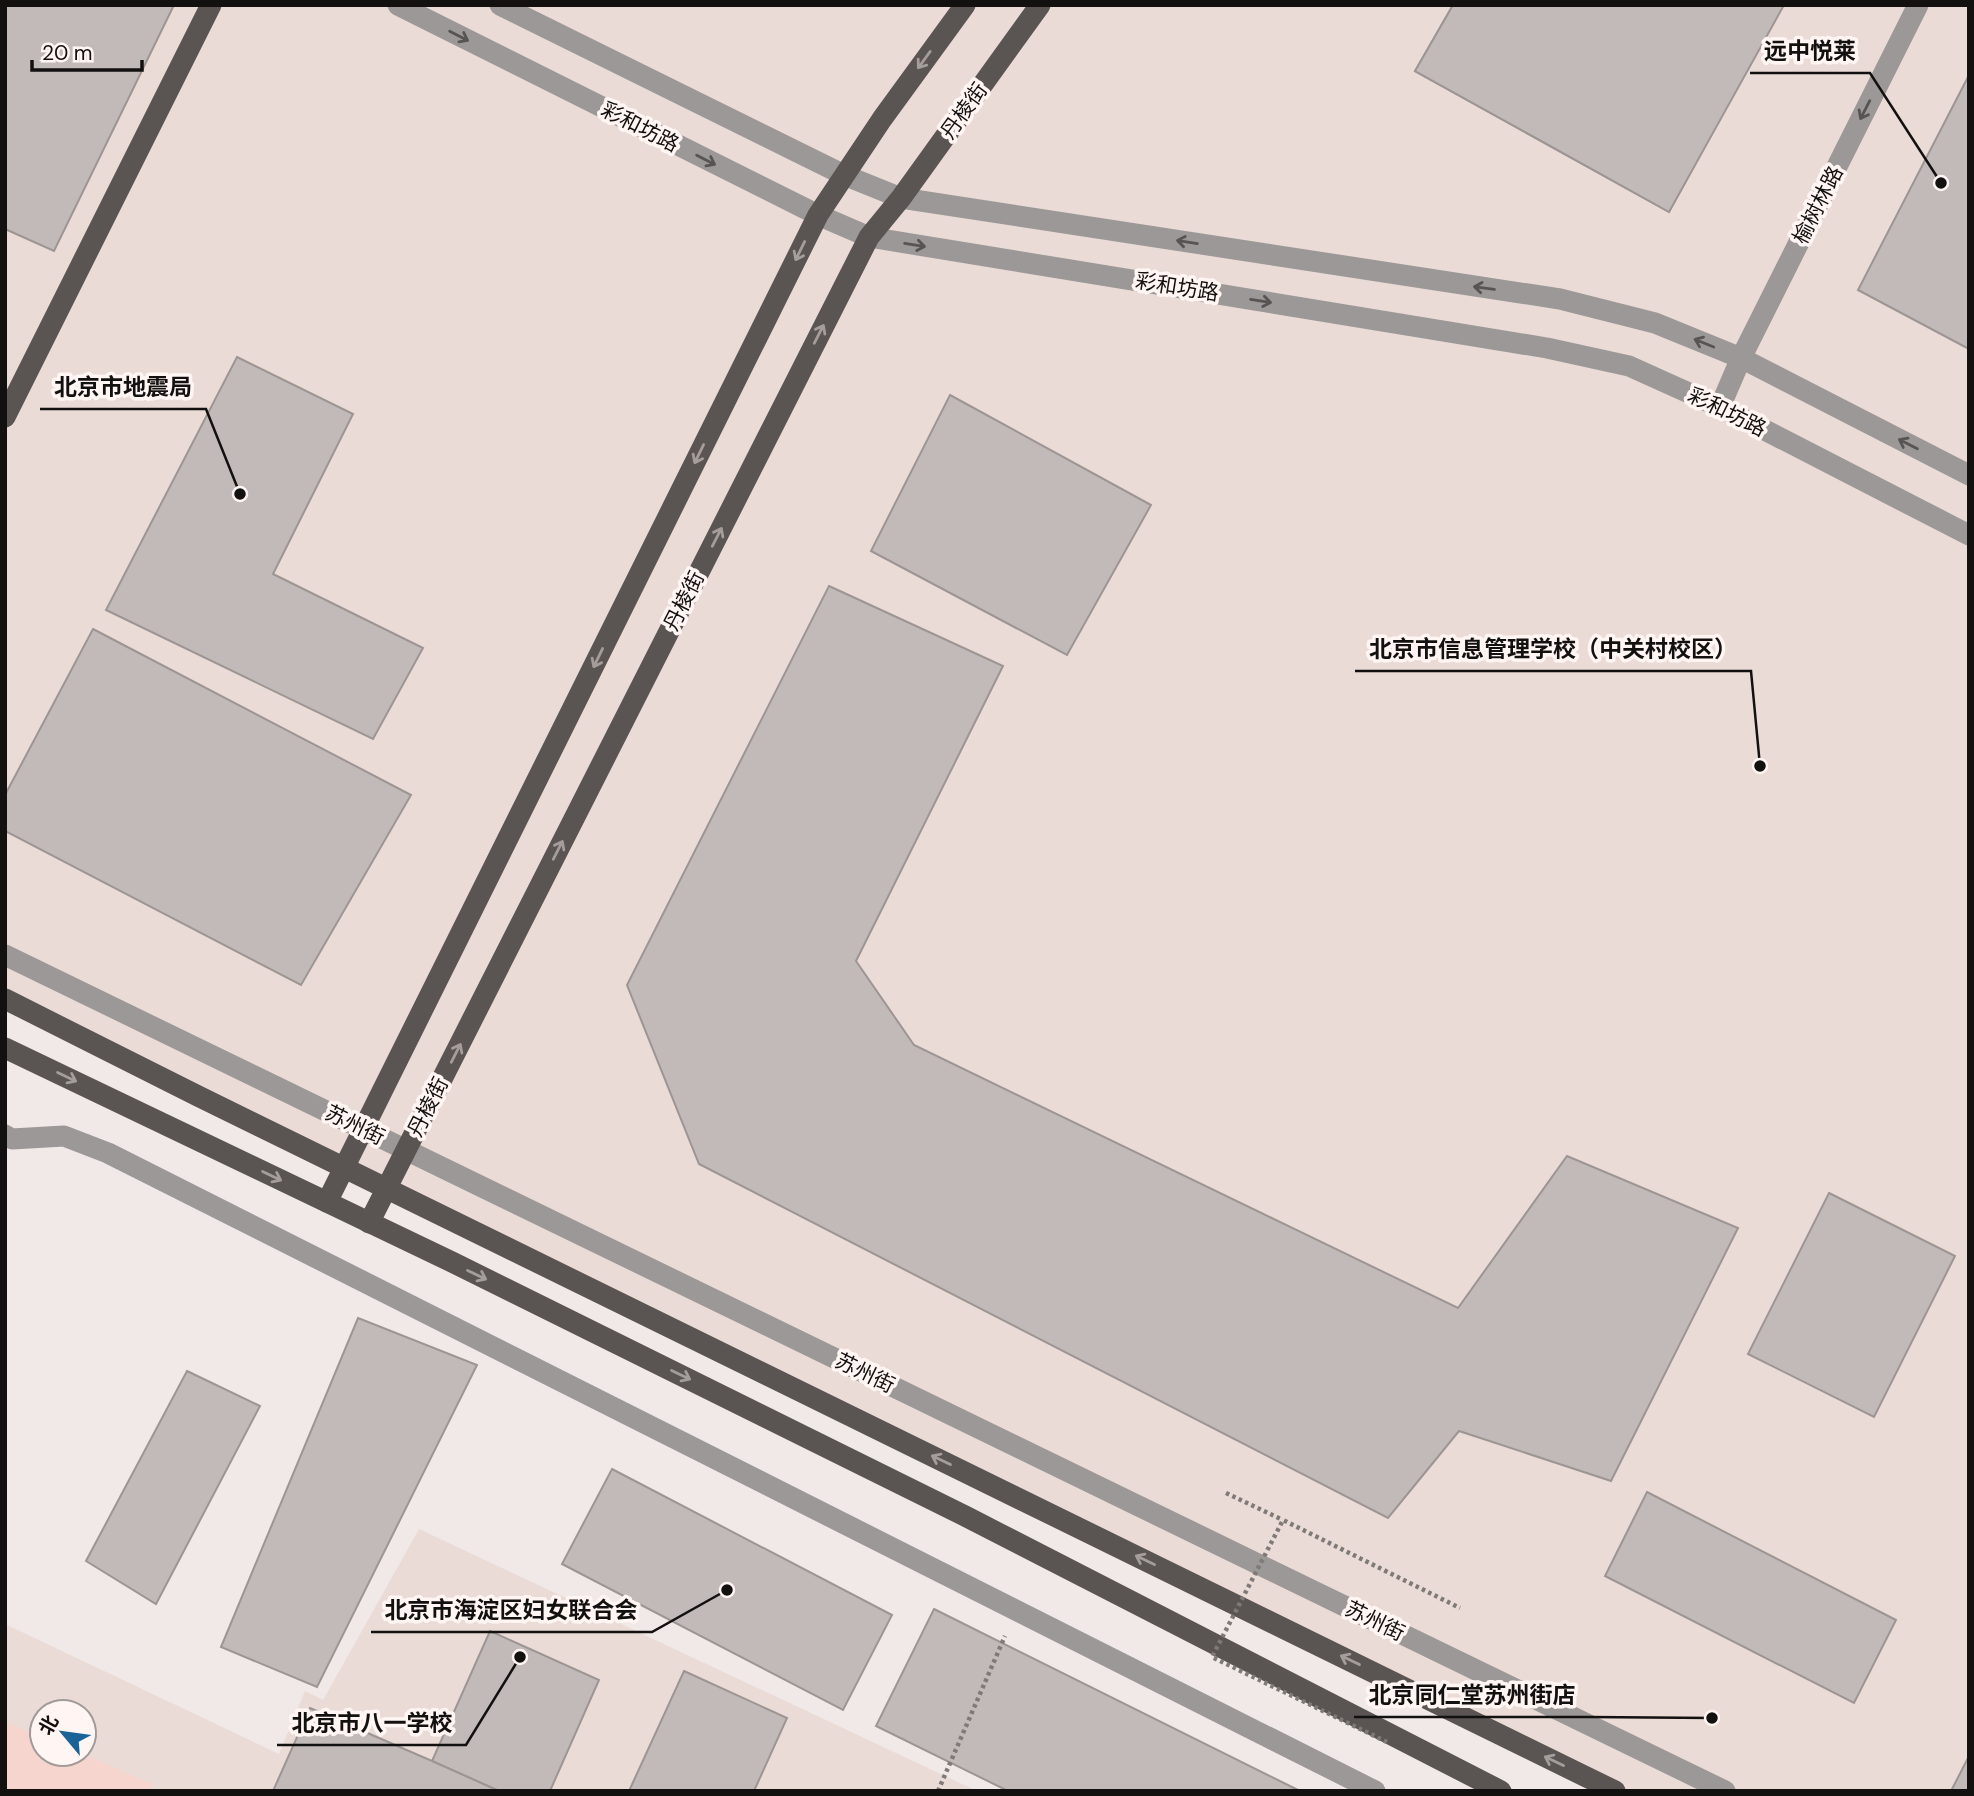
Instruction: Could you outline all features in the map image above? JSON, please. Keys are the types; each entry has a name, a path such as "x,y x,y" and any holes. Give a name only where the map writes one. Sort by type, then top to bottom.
{"main road":[{"path":"5,417 211,5"},
{"path":"327,1202 818,215 882,119 965,5"},
{"name":"丹棱街","path":"369,1223 869,237 901,198 1040,5"},
{"name":"苏州街","path":"5,999 1615,1791"},
{"path":"5,1048 327,1202 967,1517 1501,1791"}],"street":[{"name":"彩和坊路","path":"398,5 818,215 869,237 1547,348 1629,366 1720,407 1969,534"},
{"path":"500,5 844,175 901,198 1560,299 1655,323 1741,358 1969,475"},
{"name":"榆树林路","path":"1720,407 1741,358 1918,5"},
{"name":"苏州街","path":"5,955 1725,1791"},
{"path":"5,1135 12,1139 64,1136 108,1153 1375,1791"}],"path":[{"path":"1226,1493 1460,1608"},
{"path":"1283,1520 1212,1657 1387,1742"},
{"path":"938,1791 1016,1610"}],"shaded area":[{"path":"5,5 1969,5 1969,1791 1615,1791 5,999"},
{"path":"419,1529 977,1791 5,1791 5,1624 279,1754 305,1691 323,1700"},
{"path":"5,1722 28,1731 28,1768 98,1768 98,1761 153,1784 150,1791 5,1791"}],"building":[{"path":"5,5 174,5 54,251 5,229"},
{"path":"1453,5 1666,5 1755,55 1669,212 1415,71"},
{"path":"1453,5 1784,5 1669,212 1415,71"},
{"path":"1969,75 1969,349 1858,290"},
{"path":"237,357 353,414 273,574 423,648 373,739 106,610"},
{"path":"950,395 1151,505 1067,655 871,551"},
{"path":"829,586 1003,666 856,961 914,1045 1458,1308 1567,1156 1738,1228 1611,1481 1459,1431 1388,1518 699,1164 627,985"},
{"path":"93,629 411,795 301,985 5,831 5,795"},
{"path":"1829,1193 1955,1256 1874,1417 1748,1354"},
{"path":"358,1318 477,1365 317,1687 221,1647"},
{"path":"187,1371 260,1406 156,1604 86,1561"},
{"path":"612,1469 892,1615 843,1710 562,1564"},
{"path":"1647,1492 1896,1620 1854,1703 1605,1576"},
{"path":"934,1609 1300,1791 1008,1791 876,1726"},
{"path":"490,1631 599,1680 550,1791 499,1791 432,1761"},
{"path":"684,1671 787,1718 754,1791 629,1791"},
{"path":"310,1708 432,1761 499,1791 273,1791"},
{"path":"1969,1756 1969,1791 1951,1791"}],"place":[{"name":"远中悦莱","path":"1941,183"},
{"name":"北京市地震局","path":"240,494"},
{"name":"北京市信息管理学校（中关村校区）","path":"1760,766"},
{"name":"北京市海淀区妇女联合会","path":"727,1590"},
{"name":"北京市八一学校","path":"520,1657"},
{"name":"北京同仁堂苏州街店","path":"1712,1718"}]}
